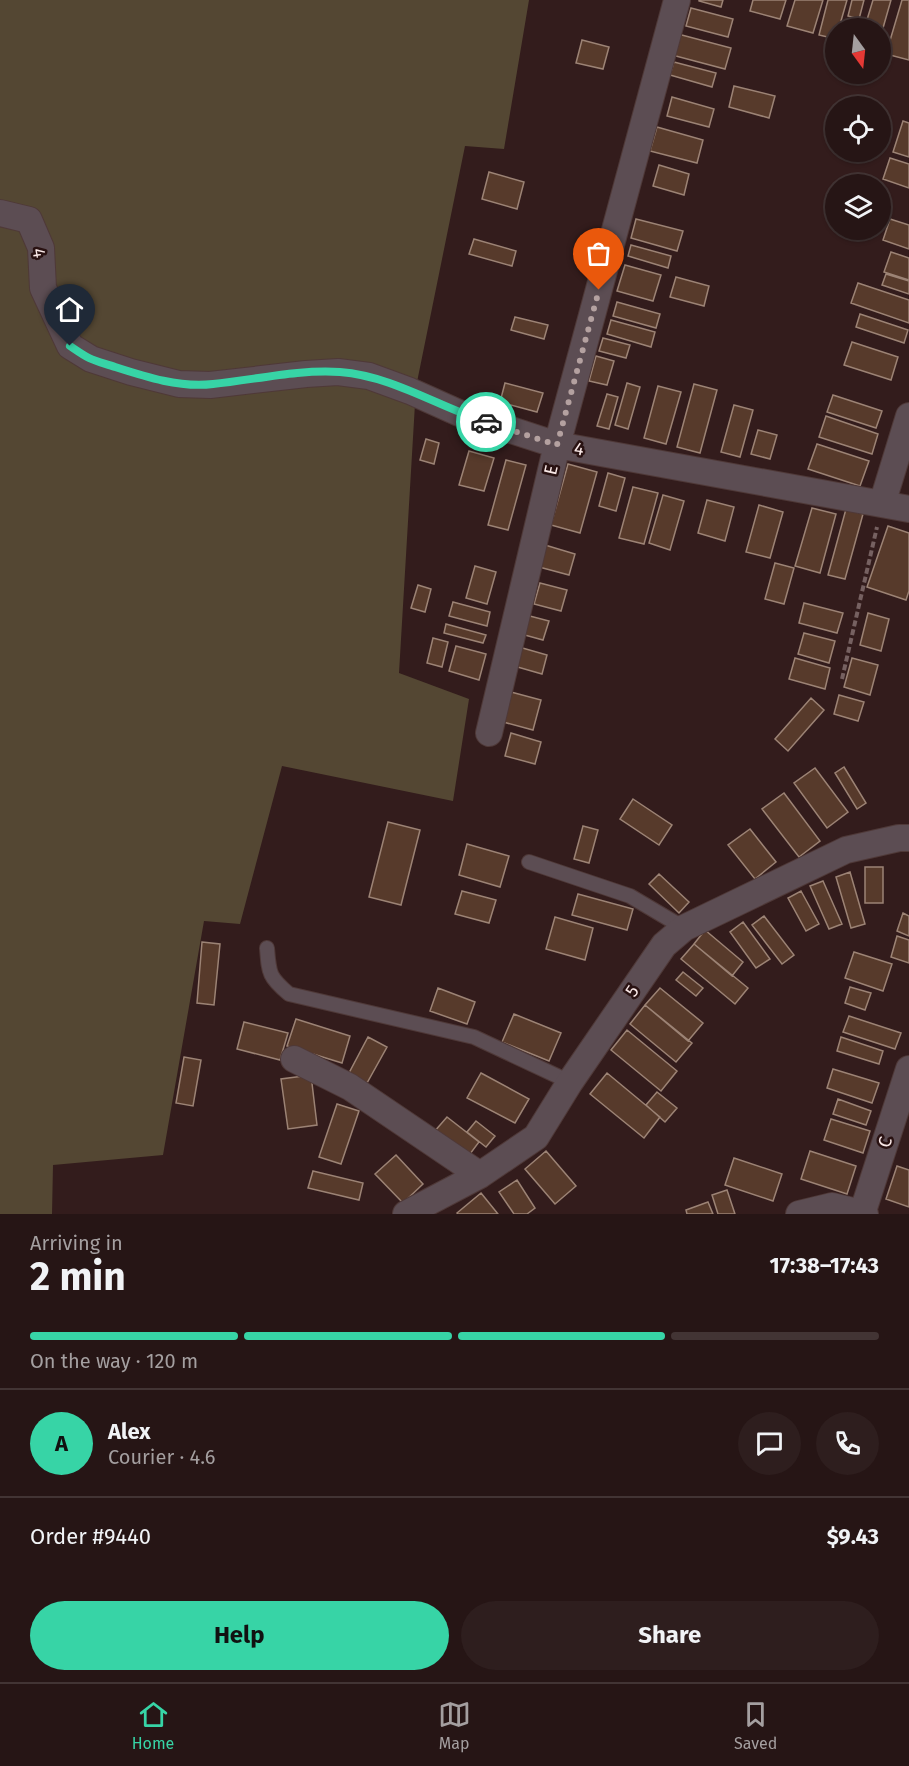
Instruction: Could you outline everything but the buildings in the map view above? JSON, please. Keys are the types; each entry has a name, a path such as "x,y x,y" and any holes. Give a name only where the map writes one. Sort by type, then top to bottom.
{"street":[{"name":"E","path":"489,733 557,445 677,0"},
{"name":"4","path":"0,213 29,220 41,248 43,288 70,346 91,359 179,384 210,385 338,372 369,376 459,413 557,445 909,509"},
{"path":"882,504 909,416"},
{"name":"5","path":"406,1214 480,1175 536,1137 570,1082 664,945 684,928 846,850 899,838 909,838"},
{"path":"294,1059 350,1087 480,1175"},
{"name":"C","path":"863,1214 909,1069"},
{"path":"799,1214 832,1206 863,1214"}],"lane":[{"path":"529,862 630,896 684,928"},
{"path":"267,948 269,972 276,983 289,994 474,1037 570,1082"}],"path":[{"path":"842,679 882,504"}],"shaded area":[{"path":"0,0 529,0 504,149 465,146 416,387 399,673 469,699 453,801 282,766 240,924 204,921 163,1155 53,1165 52,1214 0,1214"}],"way so far":[{"path":"486,422 557,445 599,290"}],"route":[{"path":"70,346 91,359 179,384 210,385 338,372 369,376 486,422"}]}
